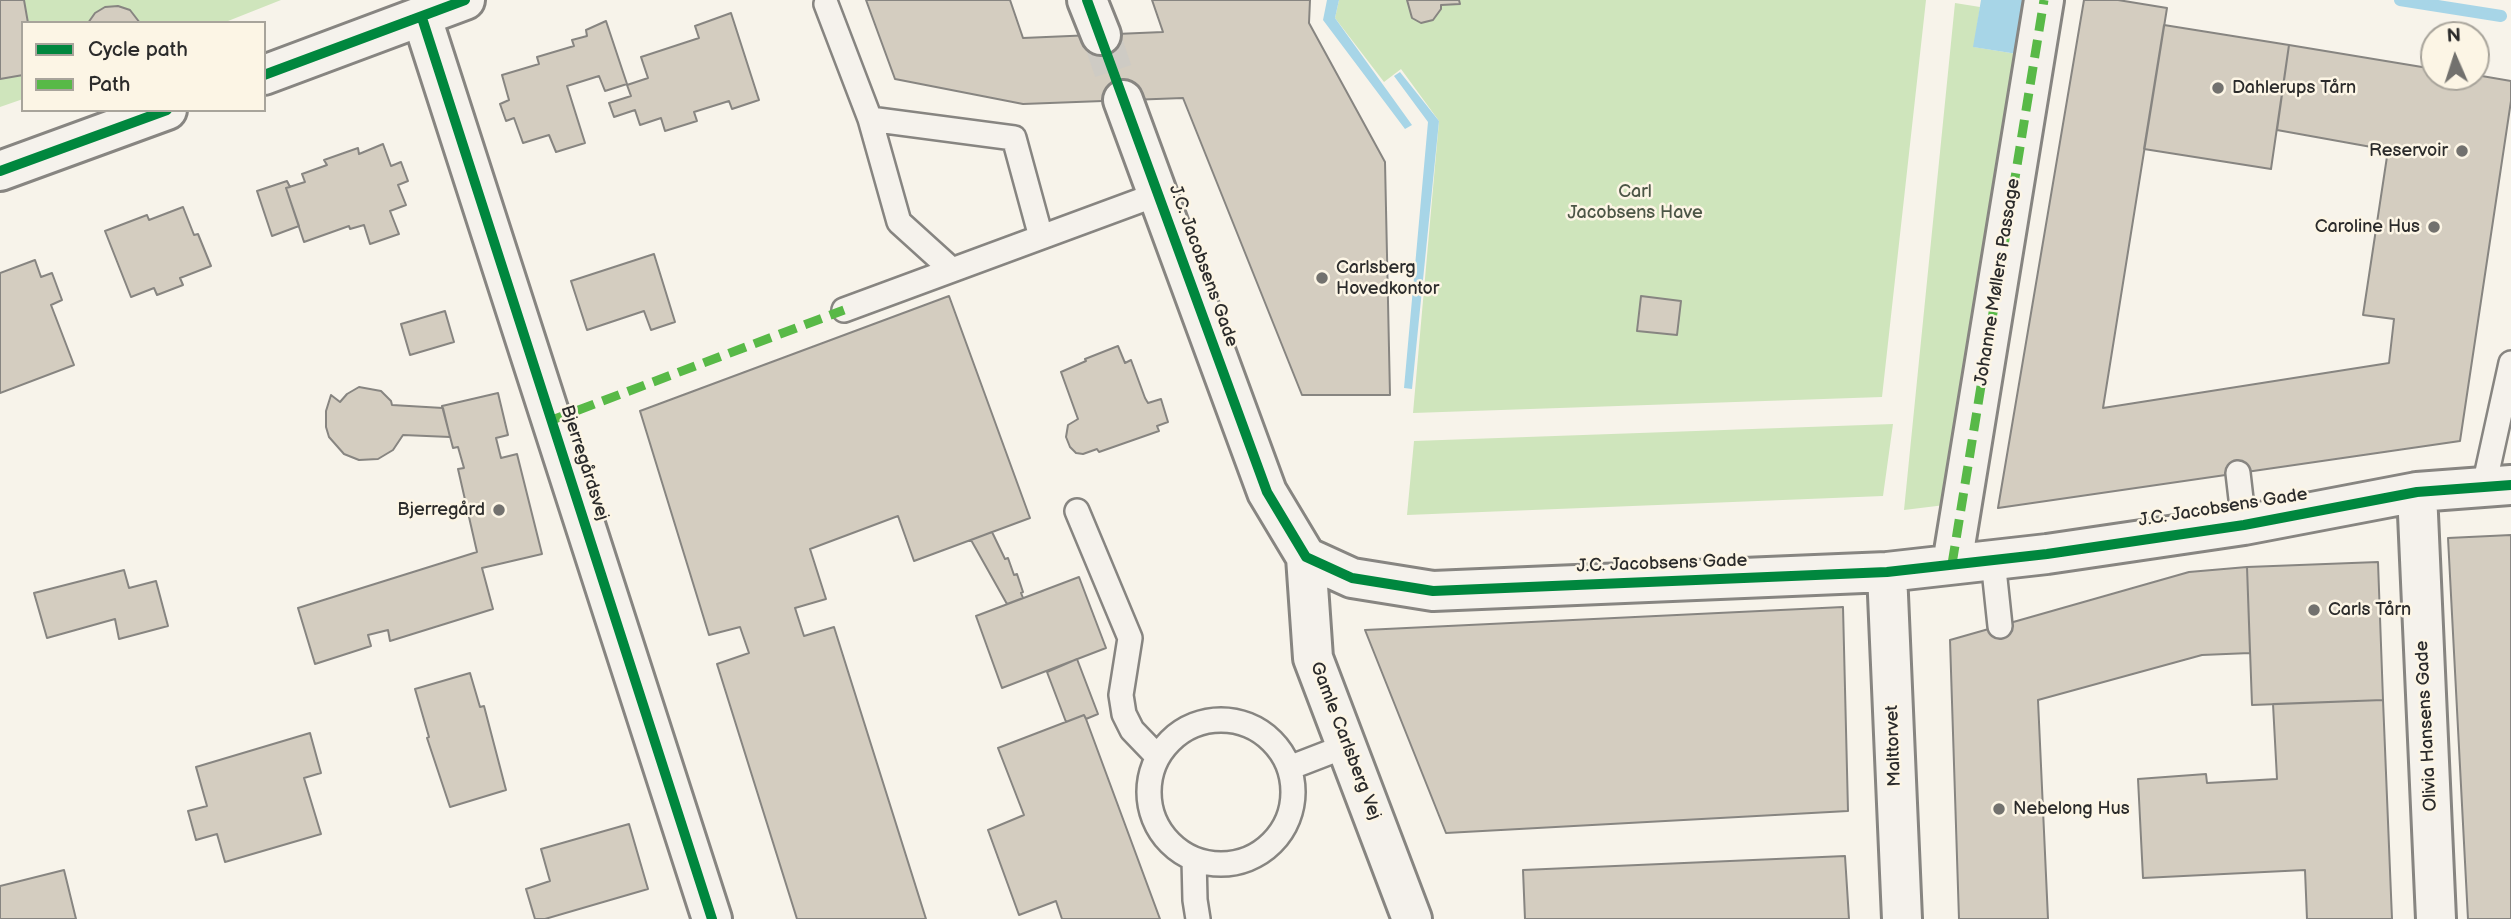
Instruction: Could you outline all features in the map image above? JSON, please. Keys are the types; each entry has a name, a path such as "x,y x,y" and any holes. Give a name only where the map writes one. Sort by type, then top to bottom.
{"street":[{"path":"266,74 465,0"},
{"path":"1087,0 1101,35"},
{"name":"Johanne Møllers Passage","path":"1952,564 2044,0"},
{"name":"Bjerregårdsvej","path":"422,18 712,919"},
{"name":"J.C. Jacobsens Gade","path":"1124,100 1267,492 1306,557 1352,578 1433,591 1886,572 2048,554 2244,524 2417,492 2498,486"},
{"path":"0,172 162,112"},
{"name":"Olivia Hansens Gade","path":"2417,492 2436,919"},
{"name":"Gamle Carlsberg Vej","path":"1306,557 1313,658 1412,919"},
{"name":"Malttorvet","path":"1886,572 1902,919"}],"lane":[{"path":"826,4 870,119 899,222 952,270"},
{"path":"870,119 1014,138 1041,237"},
{"name":"J.C. Jacobsens Gade","path":"844,310 1158,194"},
{"path":"2498,486 2511,363"},
{"path":"2238,473 2244,524"},
{"path":"1077,511 1130,638 1121,695 1124,714 1132,730 1157,755"},
{"path":"1993,560 2000,626"},
{"path":"1227,719 1247,724 1265,734 1280,749 1289,768 1293,788 1292,808 1284,828 1271,844 1254,856 1235,863 1214,864 1194,859 1176,849 1161,834 1152,816 1148,795 1150,775 1157,755 1170,739 1187,727 1206,720 1227,719"},
{"path":"1289,768 1346,746"},
{"path":"1194,859 1198,919"}],"green space":[{"path":"0,0 281,0 228,21 21,21 21,100 0,107"},
{"name":"Carl Jacobsens Have","path":"1339,0 1926,0 1882,397 1413,413 1439,121 1401,69 1384,82 1335,18"},
{"path":"1955,3 1980,7 1974,47 2017,54 1945,505 1904,510"},
{"path":"1893,424 1883,496 1407,515 1414,441"}],"water":[{"path":"1327,0 1339,0 1335,18 1412,125 1405,129 1323,20"},
{"path":"1981,0 2026,0 2017,54 1973,47"},
{"path":"1400,72 1439,121 1412,389 1404,388 1428,122 1394,76"}],"building":[{"path":"0,0 24,0 28,21 21,21 21,75 0,79"},
{"name":"Carlsberg Hovedkontor","path":"866,0 1010,0 1023,38 1163,32 1152,0 1310,0 1309,23 1385,162 1390,395 1302,395 1183,98 1023,104 895,79"},
{"path":"1407,0 1459,0 1460,4 1441,5 1433,20 1421,23 1412,18"},
{"name":"Caroline Hus","path":"2084,0 2118,0 2167,8 2103,408 2389,363 2394,319 2363,315 2388,150 2277,130 2289,45 2420,67 2420,91 2490,91 2490,77 2511,81 2511,101 2460,441 1998,508"},
{"path":"118,6 130,10 138,21 89,21 95,13 105,7"},
{"path":"731,13 759,100 732,109 729,101 694,112 697,121 665,131 661,118 640,125 635,110 614,117 609,103 631,96 627,85 648,78 641,57 699,38 695,26"},
{"path":"606,21 627,84 605,91 599,76 567,86 585,143 556,152 549,135 523,143 514,118 506,121 500,104 509,100 502,75 539,64 537,57 574,46 572,40 587,36 586,30"},
{"name":"Dahlerups Tårn","path":"2164,25 2289,45 2271,169 2144,149"},
{"path":"383,144 391,166 401,162 408,181 398,185 406,205 390,211 399,234 370,244 364,225 350,229 349,226 304,242 286,188 305,182 302,174 327,165 324,160 358,148 359,154"},
{"path":"287,181 290,187 286,188 299,226 272,236 257,191"},
{"path":"183,207 211,266 180,278 183,285 157,295 154,288 131,297 105,231 147,215 149,220"},
{"path":"654,254 675,322 651,330 644,311 587,330 571,281"},
{"path":"35,260 41,277 52,273 62,300 51,305 74,365 0,393 0,273"},
{"path":"949,296 1030,518 914,561 898,516 810,549 826,599 795,608 804,636 834,627 926,919 797,919 717,664 749,653 740,627 709,635 640,411"},
{"path":"1641,296 1681,301 1677,335 1637,331"},
{"path":"445,311 454,342 410,355 401,324"},
{"path":"1118,346 1125,363 1131,360 1148,403 1161,399 1168,422 1157,426 1159,431 1099,452 1097,449 1083,454 1076,453 1066,437 1068,425 1078,419 1061,372"},
{"path":"359,387 381,391 392,405 443,408 450,437 403,435 393,450 378,459 359,460 344,454 329,437 326,411 331,395 340,402"},
{"name":"Bjerregård","path":"498,393 508,435 496,438 501,458 517,454 542,554 482,568 493,609 390,641 388,630 368,635 371,646 315,664 298,608 477,552 458,469 464,468 458,447 453,448 442,406"},
{"path":"992,532 1005,559 1008,558 1014,575 1017,574 1023,592 1023,598 1007,604 971,540"},
{"path":"2511,535 2511,919 2468,919 2448,538"},
{"name":"Carls Tårn","path":"2378,562 2383,700 2252,705 2247,567"},
{"name":"Nebelong Hus","path":"2247,567 2250,653 2202,655 2038,700 2048,919 1959,919 1950,640 2189,572"},
{"path":"124,570 129,588 156,581 168,626 119,639 115,619 47,638 34,593"},
{"path":"1079,577 1106,648 1002,688 976,616"},
{"path":"1843,607 1848,811 1446,833 1365,630"},
{"path":"1077,659 1098,714 1086,719 1084,715 1066,722 1047,672"},
{"path":"470,673 480,707 484,706 506,790 450,807 427,738 429,737 415,689"},
{"name":"Nebelong Hus","path":"2383,700 2392,919 2307,919 2305,870 2143,878 2138,779 2206,774 2207,783 2277,779 2273,704"},
{"path":"1084,715 1160,919 1062,919 1056,901 1019,915 988,830 1024,815 998,748"},
{"path":"310,733 321,773 304,778 321,834 225,862 217,834 196,840 188,811 207,806 196,767"},
{"path":"629,824 648,889 545,919 535,919 526,889 550,881 541,849"},
{"path":"1845,856 1849,919 1525,919 1523,870"},
{"path":"64,870 76,919 0,919 0,886"}],"waterway":[{"path":"2400,0 2501,16"}],"tunnel":[{"path":"1101,35 1123,100"}],"marked path":[{"path":"1952,564 2044,0"},
{"path":"552,420 844,310"}],"cycle path":[{"path":"266,74 465,0"},
{"path":"1087,0 1267,492 1306,557 1352,578 1433,591 1887,572 2047,554 2244,525 2417,492 2511,485"},
{"path":"422,18 712,919"},
{"path":"0,171 162,112"}],"place":[{"name":"Dahlerups Tårn","path":"2218,88"},
{"name":"Reservoir","path":"2462,151"},
{"name":"Caroline Hus","path":"2434,227"},
{"name":"Carlsberg Hovedkontor","path":"1322,278"},
{"name":"Bjerregård","path":"499,510"},
{"name":"Carls Tårn","path":"2314,610"},
{"name":"Nebelong Hus","path":"1999,809"}]}
